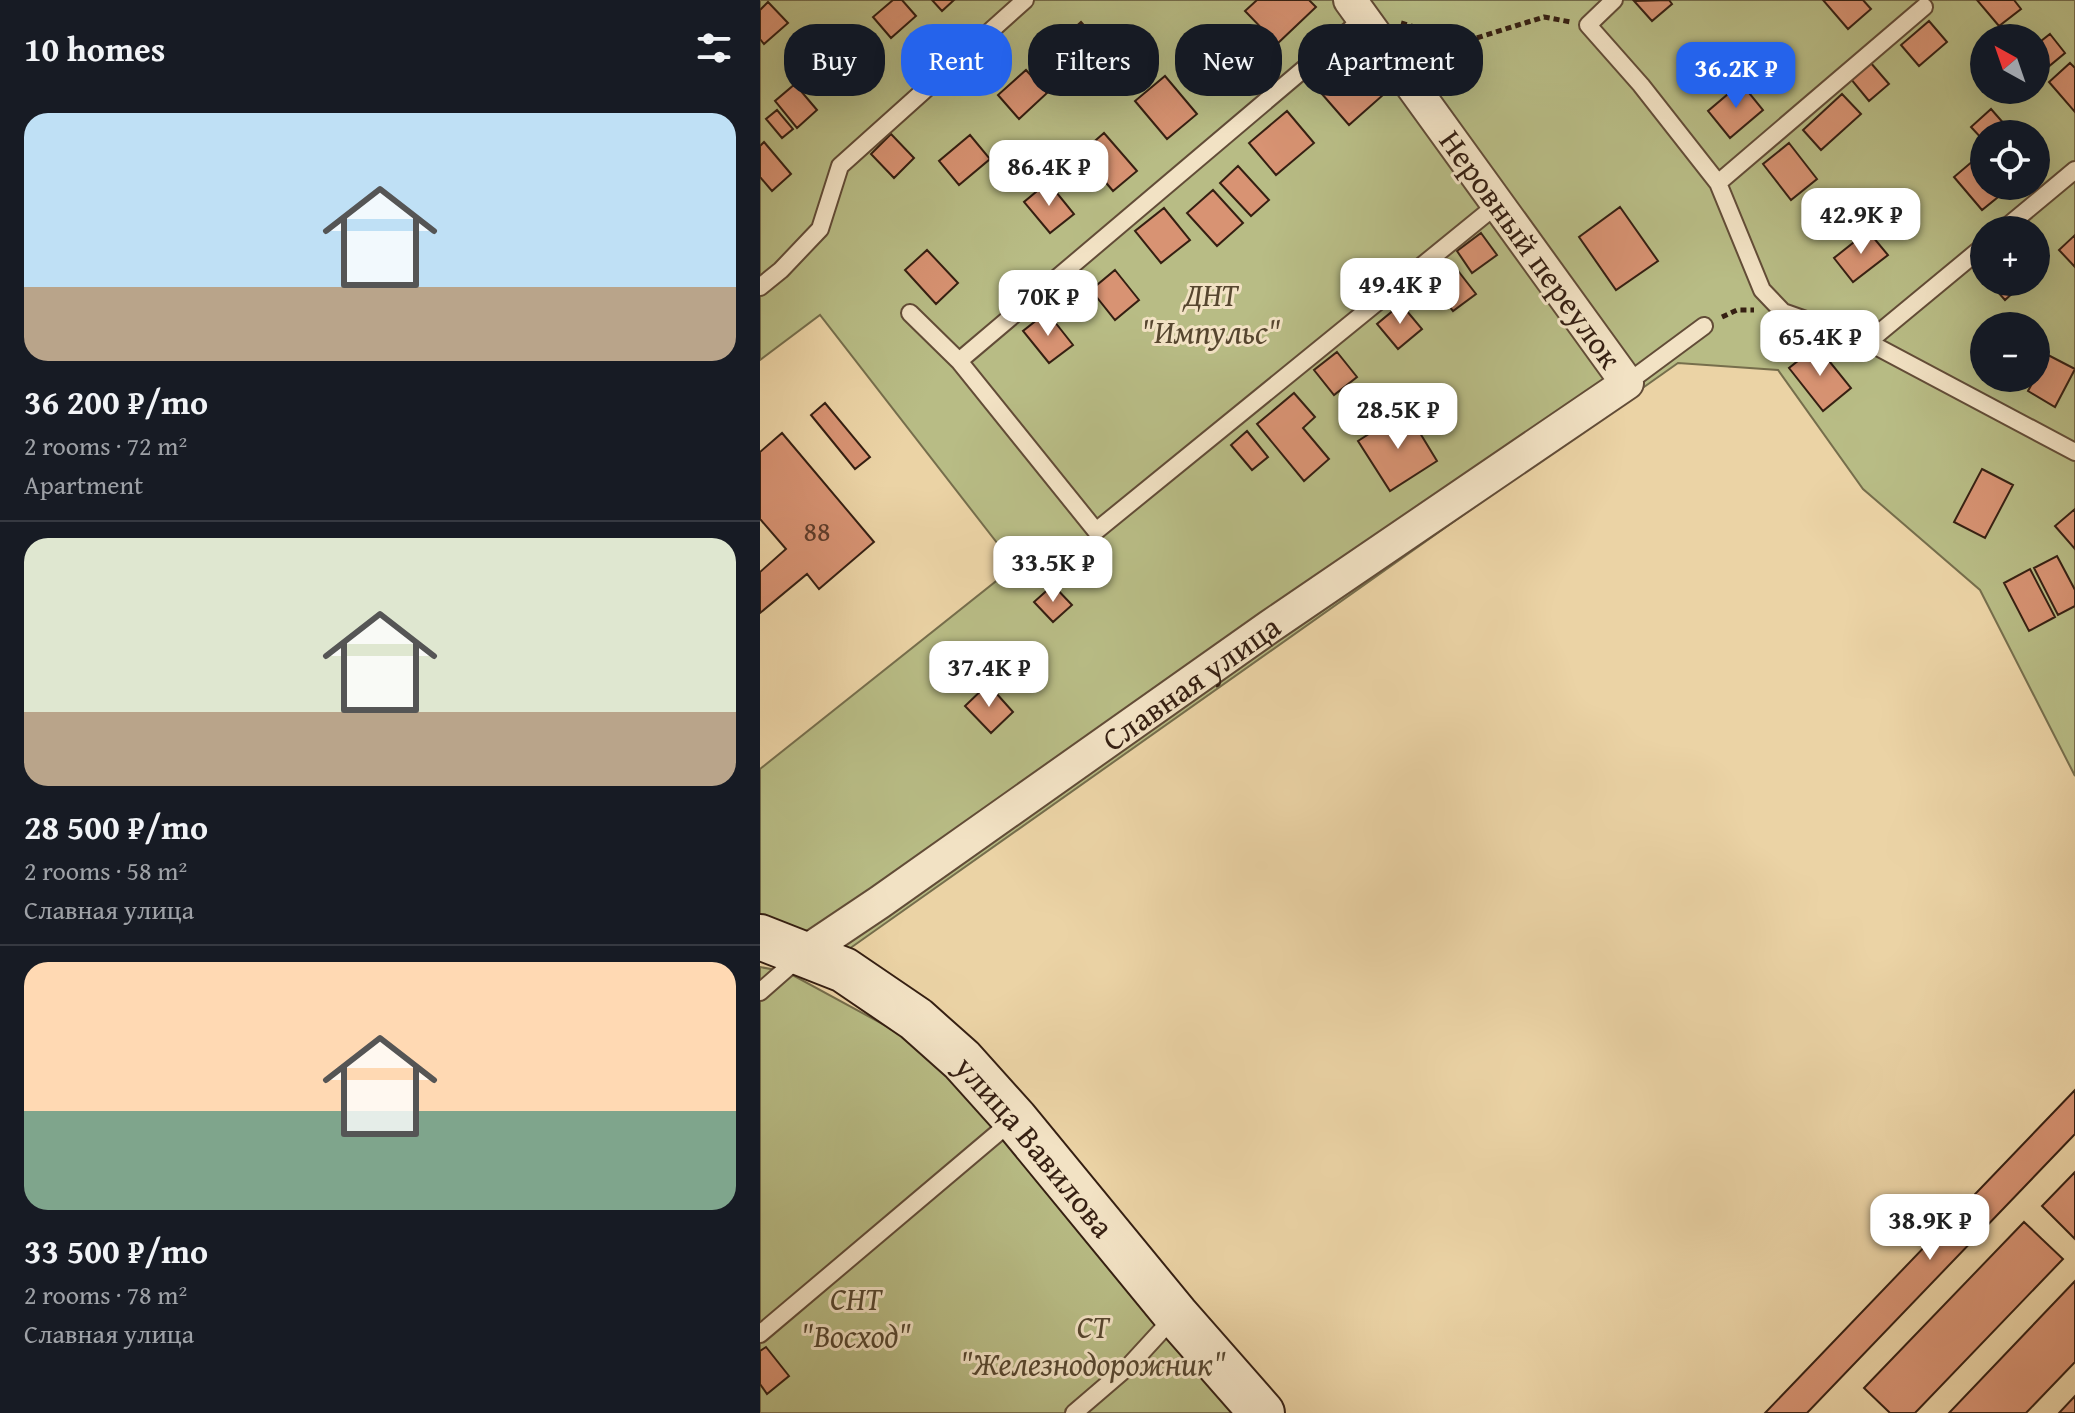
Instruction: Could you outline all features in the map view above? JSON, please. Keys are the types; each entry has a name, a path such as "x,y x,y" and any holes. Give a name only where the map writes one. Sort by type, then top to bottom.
{"street":[{"name":"Неровный переулок","path":"1363,17 1627,383"},
{"name":"Славная улица","path":"804,953 1269,627 1627,383"},
{"name":"улица Вавилова","path":"760,937 844,970 916,1019 962,1060 1262,1413"}],"lane":[{"path":"760,287 820,229 840,166 1025,0"},
{"path":"1614,0 1588,25 1641,85 1718,183 1762,290 1783,312 1868,342 2075,452"},
{"path":"1718,183 1924,7"},
{"path":"959,361 1363,17"},
{"path":"2020,216 2075,170"},
{"path":"910,313 959,361 1096,531 1499,203"},
{"path":"1868,342 1970,258"},
{"path":"1627,383 1704,326"},
{"name":"Славная улица","path":"760,992 804,953"},
{"path":"760,1334 1015,1119"},
{"path":"1074,1413 1130,1365 1176,1315"}],"path":[{"path":"1363,17 1425,30 1443,40 1467,41 1544,17 1588,25"},
{"path":"1704,326 1737,310 1783,312"}],"green space":[{"name":"ДНТ \"Импульс\"","path":"760,0 2075,0 2075,776 1980,590 1863,489 1778,370 1678,363 825,966 760,947 760,769 1015,566 820,315 760,360"},
{"path":"760,967 787,972 923,1046 1245,1413 760,1413"}],"building":[{"path":"893,0 902,0 916,16 907,24 901,24 901,29 891,38 885,31 885,24 879,24 873,17"},
{"path":"932,0 954,0 942,11"},
{"path":"1257,0 1309,0 1316,7 1282,39 1282,24 1258,24 1245,11"},
{"path":"1669,0 1672,4 1652,21 1634,1"},
{"path":"1823,0 1863,0 1871,9 1848,29"},
{"path":"1977,0 2014,0 2021,9 1997,24"},
{"path":"768,2 788,23 764,44 760,39 760,10"},
{"path":"1929,21 1947,42 1919,66 1901,45"},
{"path":"2050,34 2065,53 2050,65"},
{"path":"1870,62 1889,84 1869,101 1850,78"},
{"path":"2070,63 2075,68 2075,112 2050,83"},
{"path":"1026,70 1028,96 1044,96 1019,119 999,96 1012,96 1012,82"},
{"path":"1165,76 1175,88 1175,96 1182,96 1197,114 1167,139 1135,101 1141,96 1159,96 1159,81"},
{"path":"1741,83 1763,110 1730,138 1708,111"},
{"path":"784,93 784,96 805,96 817,110 797,128 775,101"},
{"path":"1842,94 1861,114 1821,150 1803,130"},
{"path":"1324,96 1382,96 1349,125"},
{"path":"1991,109 2001,120 1979,120"},
{"path":"777,110 793,129 782,138 766,119"},
{"path":"1287,111 1314,143 1276,175 1249,143"},
{"path":"1104,133 1137,171 1113,191 1081,153"},
{"path":"891,134 914,158 894,178 871,154"},
{"path":"970,135 990,159 959,185 939,161"},
{"path":"764,142 791,174 772,191 760,177 760,146"},
{"path":"1789,143 1817,179 1791,200 1763,164"},
{"path":"1970,163 1970,196 1954,177"},
{"path":"1238,166 1269,200 1251,216 1220,183"},
{"path":"1048,182 1074,214 1050,233 1024,202"},
{"path":"1213,190 1243,223 1217,246 1187,213"},
{"path":"1974,200 1994,200 1982,210"},
{"path":"1620,207 1658,261 1616,290 1579,237"},
{"path":"1164,208 1190,240 1161,263 1135,231"},
{"path":"1868,231 1888,255 1853,282 1834,258"},
{"path":"1481,233 1497,255 1472,273 1457,251"},
{"path":"2075,235 2075,267 2059,250"},
{"path":"927,250 958,283 936,304 905,270"},
{"path":"1452,263 1476,294 1453,311 1429,280"},
{"path":"1115,270 1139,300 1115,320 1091,290"},
{"path":"1401,304 1422,329 1398,349 1377,324"},
{"path":"1047,312 1073,345 1049,363 1023,331"},
{"path":"1817,346 1851,388 1823,411 1789,368"},
{"path":"1337,352 1357,377 1334,395 1314,370"},
{"path":"2050,356 2075,369 2055,407 2030,392 2050,392"},
{"path":"1294,393 1315,417 1303,428 1329,459 1304,481 1257,424"},
{"path":"825,403 870,457 855,469 811,415"},
{"path":"1406,410 1437,461 1390,491 1358,441"},
{"path":"1247,431 1268,457 1252,470 1231,445"},
{"path":"782,433 874,542 819,589 807,574 760,613 760,572 786,549 760,519 760,452"},
{"path":"1982,469 2013,485 1985,538 1954,522"},
{"path":"2075,509 2075,549 2055,526"},
{"path":"2057,556 2075,590 2075,606 2058,615 2034,568"},
{"path":"2030,569 2055,617 2029,631 2004,583"},
{"path":"1053,585 1072,605 1053,622 1034,602"},
{"path":"988,684 1013,712 991,733 965,706"},
{"path":"2075,1090 2075,1134 1807,1413 1765,1413"},
{"path":"2075,1172 2075,1239 2042,1206"},
{"path":"2024,1222 2063,1259 1915,1413 1890,1413 1864,1388"},
{"path":"2075,1281 2075,1362 2026,1413 1949,1413"},
{"path":"766,1347 789,1376 767,1394 760,1384 760,1351"},
{"path":"2075,1396 2075,1413 2059,1413"}],"park label":[{"name":"СНТ \"Восход\"","path":"856,1316"},
{"name":"СТ \"Железнодорожник\"","path":"1093,1344"}]}
